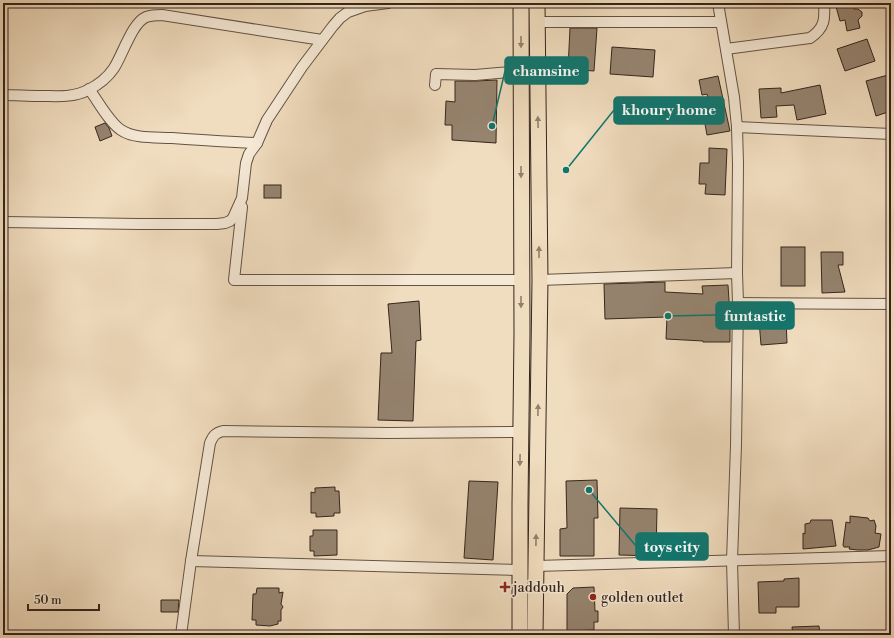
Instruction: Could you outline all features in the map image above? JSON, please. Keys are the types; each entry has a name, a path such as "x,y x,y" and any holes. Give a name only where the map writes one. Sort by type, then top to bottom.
{"highway":[{"path":"520,635 521,3"},
{"path":"535,635 540,280 537,14"}],"street":[{"path":"388,3 364,5 348,12 340,18 302,67 266,120 257,143 249,154 246,163 234,280 521,280"},
{"path":"537,14 545,3"},
{"path":"718,3 738,127 738,303 736,445 732,561 734,635"},
{"path":"726,49 810,38 816,34 823,23 824,3"},
{"path":"537,14 721,22"},
{"path":"3,95 66,96 78,94 89,89 107,76 114,68 138,23 145,17 152,15 162,15 322,40"},
{"path":"435,85 436,74 475,75 521,71"},
{"path":"89,89 113,123 119,129 130,134 137,136 192,140 257,143"},
{"path":"738,127 891,134"},
{"path":"3,222 217,224 225,223 233,218 242,198"},
{"path":"540,280 737,273"},
{"path":"738,303 891,304"},
{"path":"181,635 210,443 214,434 223,431 388,433 521,432"},
{"path":"536,566 891,556"},
{"path":"191,561 520,570"}],"building":[{"path":"835,3 853,3 854,9 858,9 862,12 862,16 858,20 860,28 847,31 845,20 840,21"},
{"path":"570,28 597,28 594,71 568,69"},
{"path":"867,39 875,61 845,71 837,49"},
{"path":"612,47 655,50 653,77 610,74"},
{"path":"888,75 891,85 891,111 876,116 866,81"},
{"path":"718,76 730,131 707,135 705,124 712,118 707,94 702,95 699,80"},
{"path":"497,80 496,143 452,140 452,125 445,125 446,101 455,102 455,81"},
{"path":"820,85 826,114 797,120 794,105 776,106 777,117 761,118 759,89 781,88 781,93"},
{"path":"105,123 112,136 100,141 95,127"},
{"path":"709,148 727,149 725,195 705,194 706,184 699,184 700,163 709,163"},
{"path":"264,185 281,185 281,198 264,198"},
{"path":"781,247 805,247 805,286 781,286"},
{"path":"821,252 843,252 843,265 838,265 845,292 822,293"},
{"path":"665,282 665,292 703,294 702,286 728,285 730,342 703,342 666,339 667,317 605,319 604,284"},
{"path":"419,301 421,340 416,341 413,421 378,420 381,353 392,353 388,304"},
{"path":"783,315 782,320 786,319 787,343 761,345 759,320 768,319 767,316"},
{"path":"597,480 598,518 594,518 594,556 560,556 560,529 567,528 566,481"},
{"path":"469,481 498,482 493,560 464,558"},
{"path":"335,487 335,491 339,491 340,513 334,513 334,516 316,517 316,513 311,513 311,492 315,493 315,488"},
{"path":"620,508 657,509 656,556 619,555"},
{"path":"850,516 868,518 870,521 874,520 876,526 875,533 881,534 879,547 868,550 858,550 849,549 850,547 844,547 846,522 850,523"},
{"path":"811,520 832,520 836,546 803,549 803,533 805,534 805,524 810,523"},
{"path":"313,530 337,530 337,555 314,556 314,551 310,551 310,536 313,536"},
{"path":"799,578 799,607 776,607 776,613 759,613 758,582 784,581 784,579"},
{"path":"594,587 595,611 598,611 598,622 594,622 594,630 567,631 567,594 573,588"},
{"path":"257,588 279,588 279,593 283,592 281,621 278,621 278,624 270,626 256,625 256,620 252,620 253,594 256,594"},
{"path":"161,600 179,600 178,612 161,612"},
{"path":"819,626 820,635 793,635 792,627"}],"place":[{"name":"chamsine","path":"492,126"},
{"name":"khoury home","path":"566,170"},
{"name":"funtastic","path":"668,316"},
{"name":"toys city","path":"589,490"},
{"name":"jaddouh","path":"505,587"},
{"name":"golden outlet","path":"593,597"}]}
